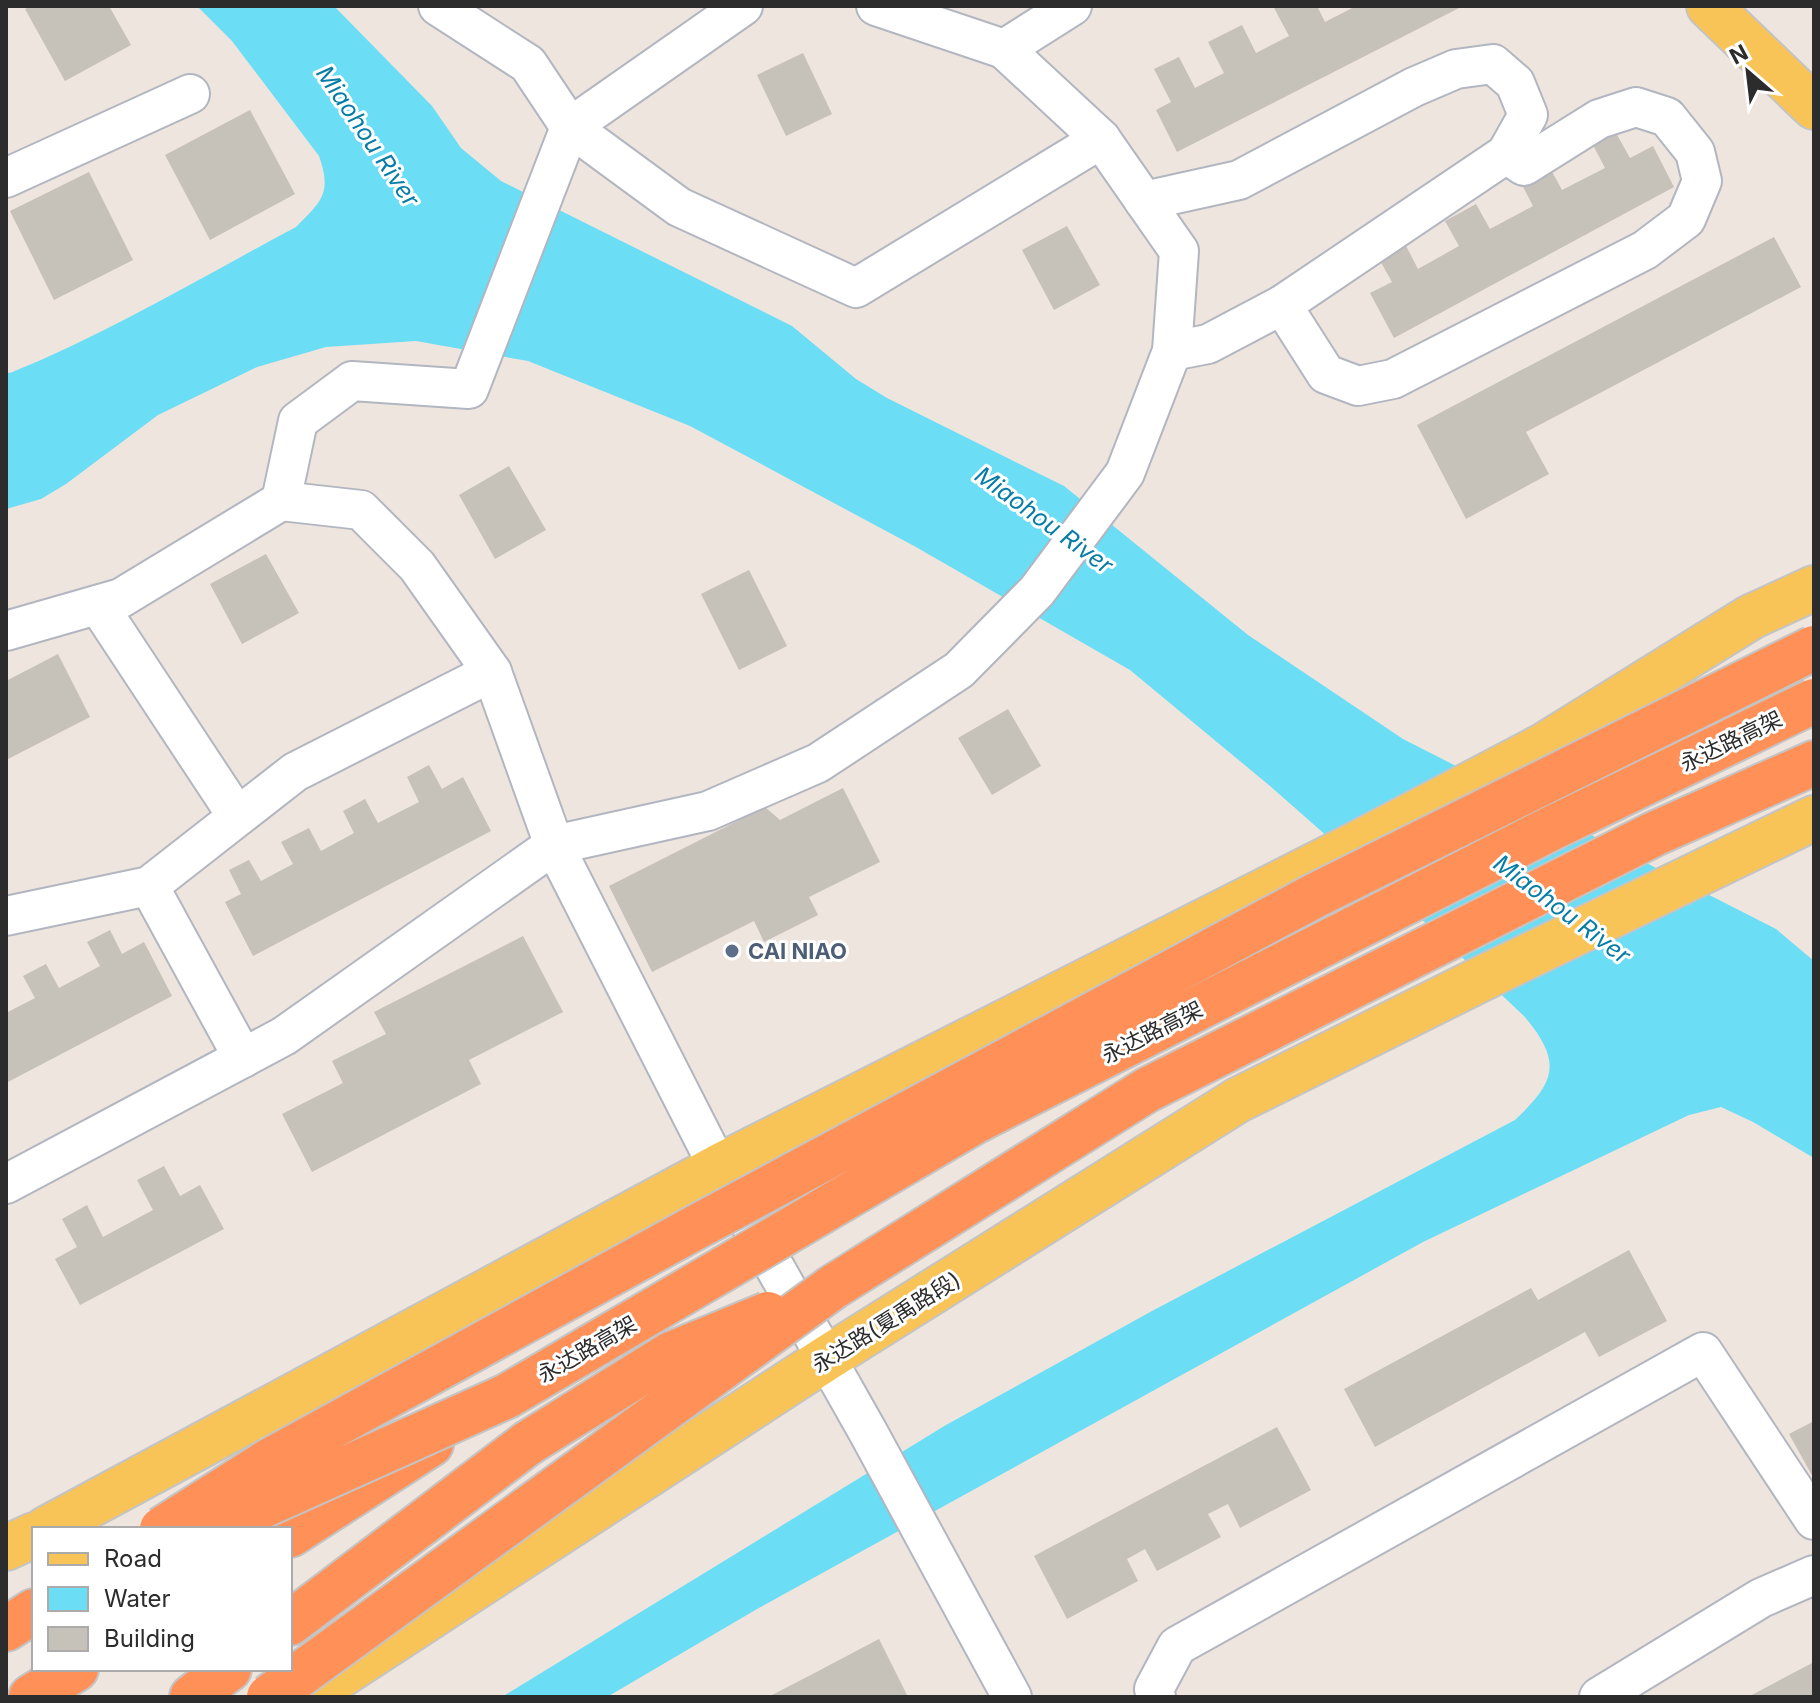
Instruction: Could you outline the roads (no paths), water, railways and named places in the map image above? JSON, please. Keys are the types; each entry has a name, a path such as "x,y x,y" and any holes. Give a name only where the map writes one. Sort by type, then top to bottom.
{"highway":[{"path":"165,1527 269,1461 338,1423 1274,917 1814,648"},
{"name":"永达路高架","path":"507,1396 974,1122 1538,835 1814,701"},
{"path":"269,1697 833,1287 1147,1090 1654,834 1814,763"},
{"path":"292,1621 528,1443 658,1362 833,1287"},
{"path":"215,1527 507,1396"},
{"path":"292,1532 507,1396"},
{"path":"6,1608 32,1600"},
{"path":"6,1629 32,1612"},
{"path":"32,1697 73,1671"},
{"path":"192,1697 226,1671"}],"main road":[{"path":"1709,6 1814,107"},
{"path":"50,1527 718,1167 1355,845 1545,745 1751,617 1814,588"},
{"path":"292,1532 755,1230 1253,950 1814,671"},
{"name":"永达路(夏禹路段)","path":"307,1697 827,1358 1238,1100 1814,818"},
{"path":"6,1548 32,1536"}],"street":[{"path":"438,6 528,64 570,127 679,207 856,288 1101,139"},
{"path":"281,501 298,421 352,381 469,389 570,127 743,6"},
{"path":"6,1184 284,1036 554,845 708,811 818,763 959,670 1037,591 1125,473 1172,351 1179,251 1101,139 1004,49 876,6"},
{"path":"1004,49 1072,6"},
{"path":"1144,201 1239,180 1414,87 1456,69 1493,64 1515,83 1528,115 1506,154 1282,305 1208,344 1172,351"},
{"path":"6,178 190,94"},
{"path":"1282,305 1326,374 1358,386 1393,379 1645,250 1686,219 1702,181 1695,152 1667,117 1636,107 1599,119 1524,166 1506,154"},
{"path":"6,631 121,598 281,501 361,510 417,566 492,672 554,845 718,1167 827,1358 1012,1697"},
{"path":"98,605 237,816"},
{"path":"6,916 149,886 295,772 492,672"},
{"path":"149,886 243,1058"},
{"path":"1156,1697 1154,1689 1177,1646 1703,1352 1814,1520"},
{"path":"1599,1697 1761,1598 1814,1575"}],"water":[{"name":"Miaohou River","path":"197,6 334,6 432,106 461,148 501,181 792,326 856,379 887,398 1064,486 1248,635 1403,739 1776,929 1814,961 1814,1158 1721,1107 1689,1115 1423,1242 757,1609 607,1697 502,1697 946,1425 1152,1311 1515,1120 1546,1083 1549,1060 1545,1047 1525,1017 1428,925 1270,786 1130,670 916,547 690,426 528,361 416,341 326,347 257,367 158,415 66,484 41,499 6,509 6,372 47,357 119,322 296,227 322,196 325,179 319,156 232,41"}],"place":[{"name":"CAI NIAO","path":"732,951"}]}
